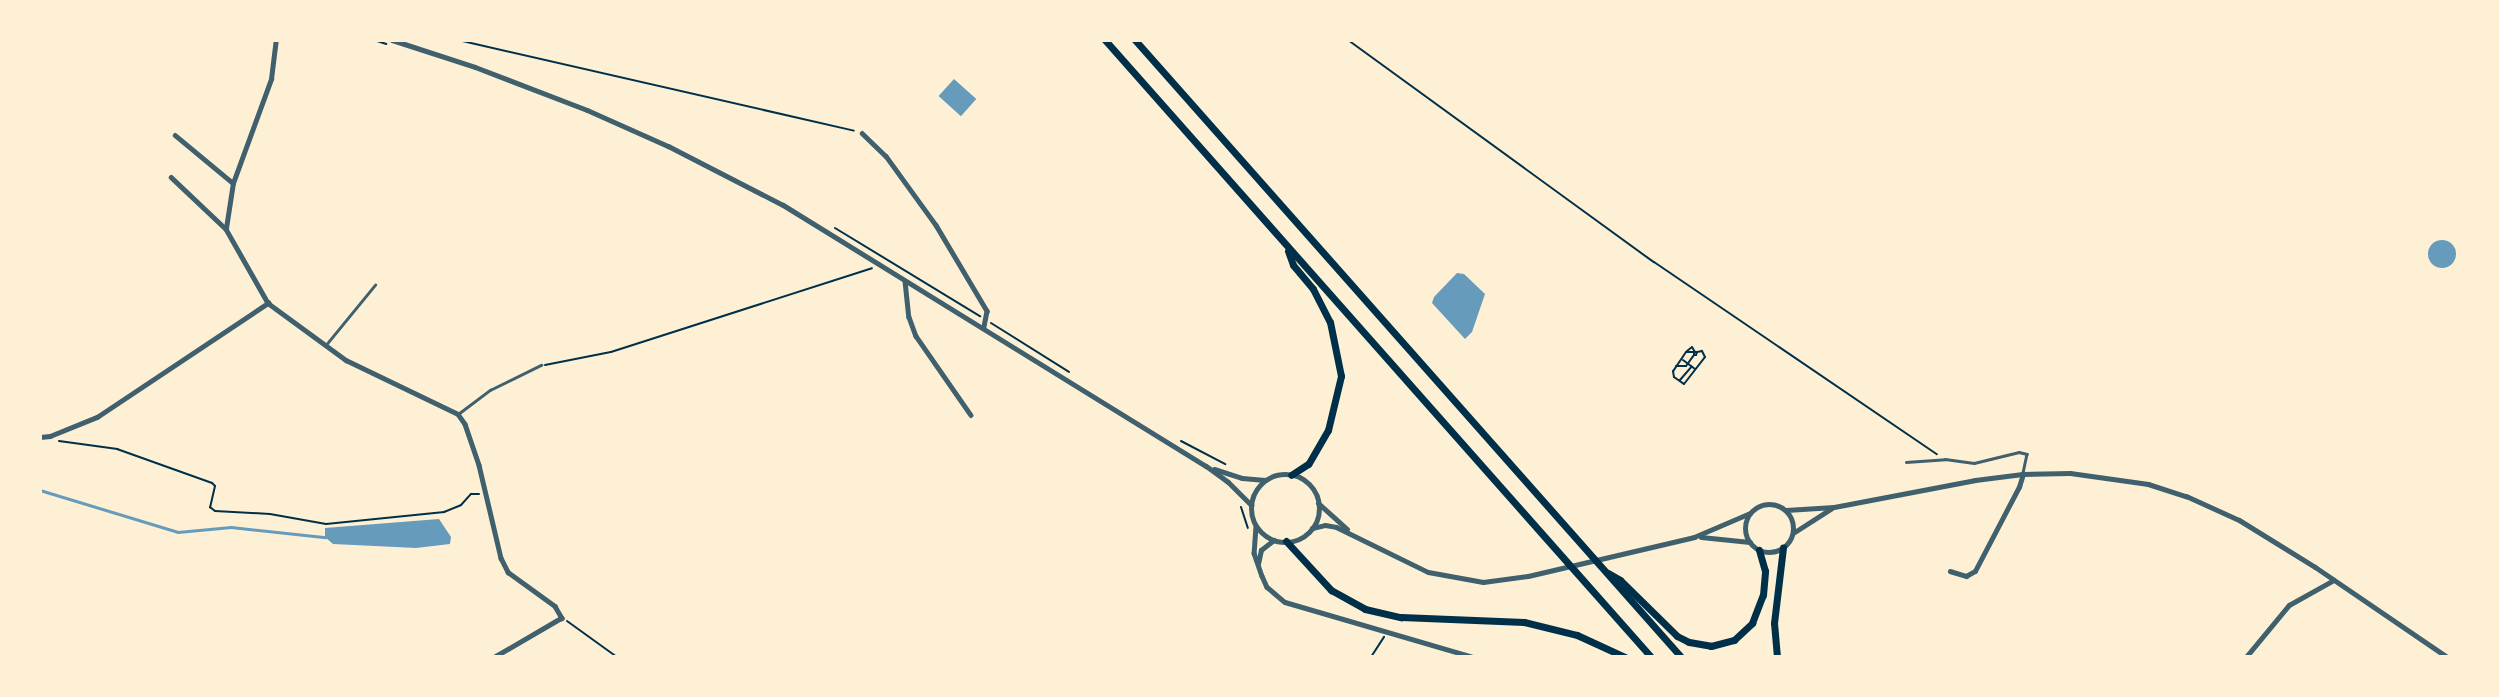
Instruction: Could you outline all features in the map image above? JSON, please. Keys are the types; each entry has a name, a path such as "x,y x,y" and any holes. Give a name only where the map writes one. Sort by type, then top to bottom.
{"highway":[{"path":"1105,40 1651,657"},
{"path":"1135,40 1681,657"},
{"path":"1286,246 1293,265 1313,289 1330,322 1341,376 1337,400 1323,439 1308,464 1291,475"},
{"path":"1286,541 1331,590 1365,609 1409,618 1524,622 1577,635 1625,657"},
{"path":"1777,657 1774,623 1783,548"},
{"path":"1601,569 1620,580 1677,636 1689,642 1712,646 1734,640 1752,623 1763,595 1765,571 1759,550"}],"street":[{"path":"226,229 233,183 271,79 275,40"},
{"path":"389,42 531,88 668,146 800,214 1206,466 1251,505 1256,526 1258,565 1267,587 1285,602 1305,610 1389,630 1473,657"},
{"path":"862,133 886,156 936,225 987,311 984,327"},
{"path":"175,135 233,183"},
{"path":"171,177 226,229 268,303 346,360 458,414 470,434 501,558 508,572 555,606 562,618 557,624 495,657"},
{"path":"905,279 909,317 916,336 971,415"},
{"path":"40,437 50,436 97,417 268,303"},
{"path":"1206,466 1242,478 1265,480"},
{"path":"1950,572 1966,576 1975,572 2020,487 2023,474"},
{"path":"1311,528 1325,525 1356,536 1414,566 1444,576 1483,582 1528,576 1624,551 1694,537 1768,504 1786,510 1834,507 2023,474 2107,476 2186,496 2239,520 2334,580 2447,657"},
{"path":"1251,505 1255,491 1265,480 1275,475 1291,475 1310,486 1318,503 1356,536"},
{"path":"1256,526 1274,540 1300,538 1311,528 1317,516 1318,503"},
{"path":"1750,513 1745,531 1750,542 1759,550 1771,552 1783,548 1793,533 1834,507"},
{"path":"1786,510 1792,518 1793,533"},
{"path":"1694,537 1750,542"},
{"path":"1258,565 1261,550 1274,540"},
{"path":"2246,657 2290,605 2334,580"}],"lane":[{"path":"326,346 375,285"},
{"path":"458,414 490,390 541,365"},
{"path":"1906,462 1945,459 1974,463 2019,452 2027,454 2023,474"}],"path":[{"path":"374,40 389,42"},
{"path":"458,40 862,133"},
{"path":"1348,40 1654,262 1773,340 1945,459"},
{"path":"541,365 611,352 877,267 865,260"},
{"path":"1676,366 1682,368 1695,353 1702,351 1706,355 1686,383 1672,374 1676,366 1681,359 1692,347 1695,353"},
{"path":"1681,359 1696,369"},
{"path":"1691,359 1696,363"},
{"path":"1680,381 1692,366"},
{"path":"55,440 117,449 212,483 215,486 211,507 215,511 270,514 326,524 444,512 461,505 471,494 485,493"},
{"path":"1242,495 1238,499 1250,537 1255,540"},
{"path":"562,618 617,657"},
{"path":"1371,657 1389,630"}],"water":[{"path":"954,79 976,99 961,116 939,96"},
{"path":"2442,240 2452,244 2456,254 2452,264 2442,268 2432,264 2428,254 2432,244"},
{"path":"1457,273 1464,274 1485,294 1472,332 1465,339 1432,303 1434,297"},
{"path":"439,519 451,537 450,544 416,548 333,544 325,537 325,528"}],"waterway":[{"path":"40,490 178,532 231,527 325,537"}]}
